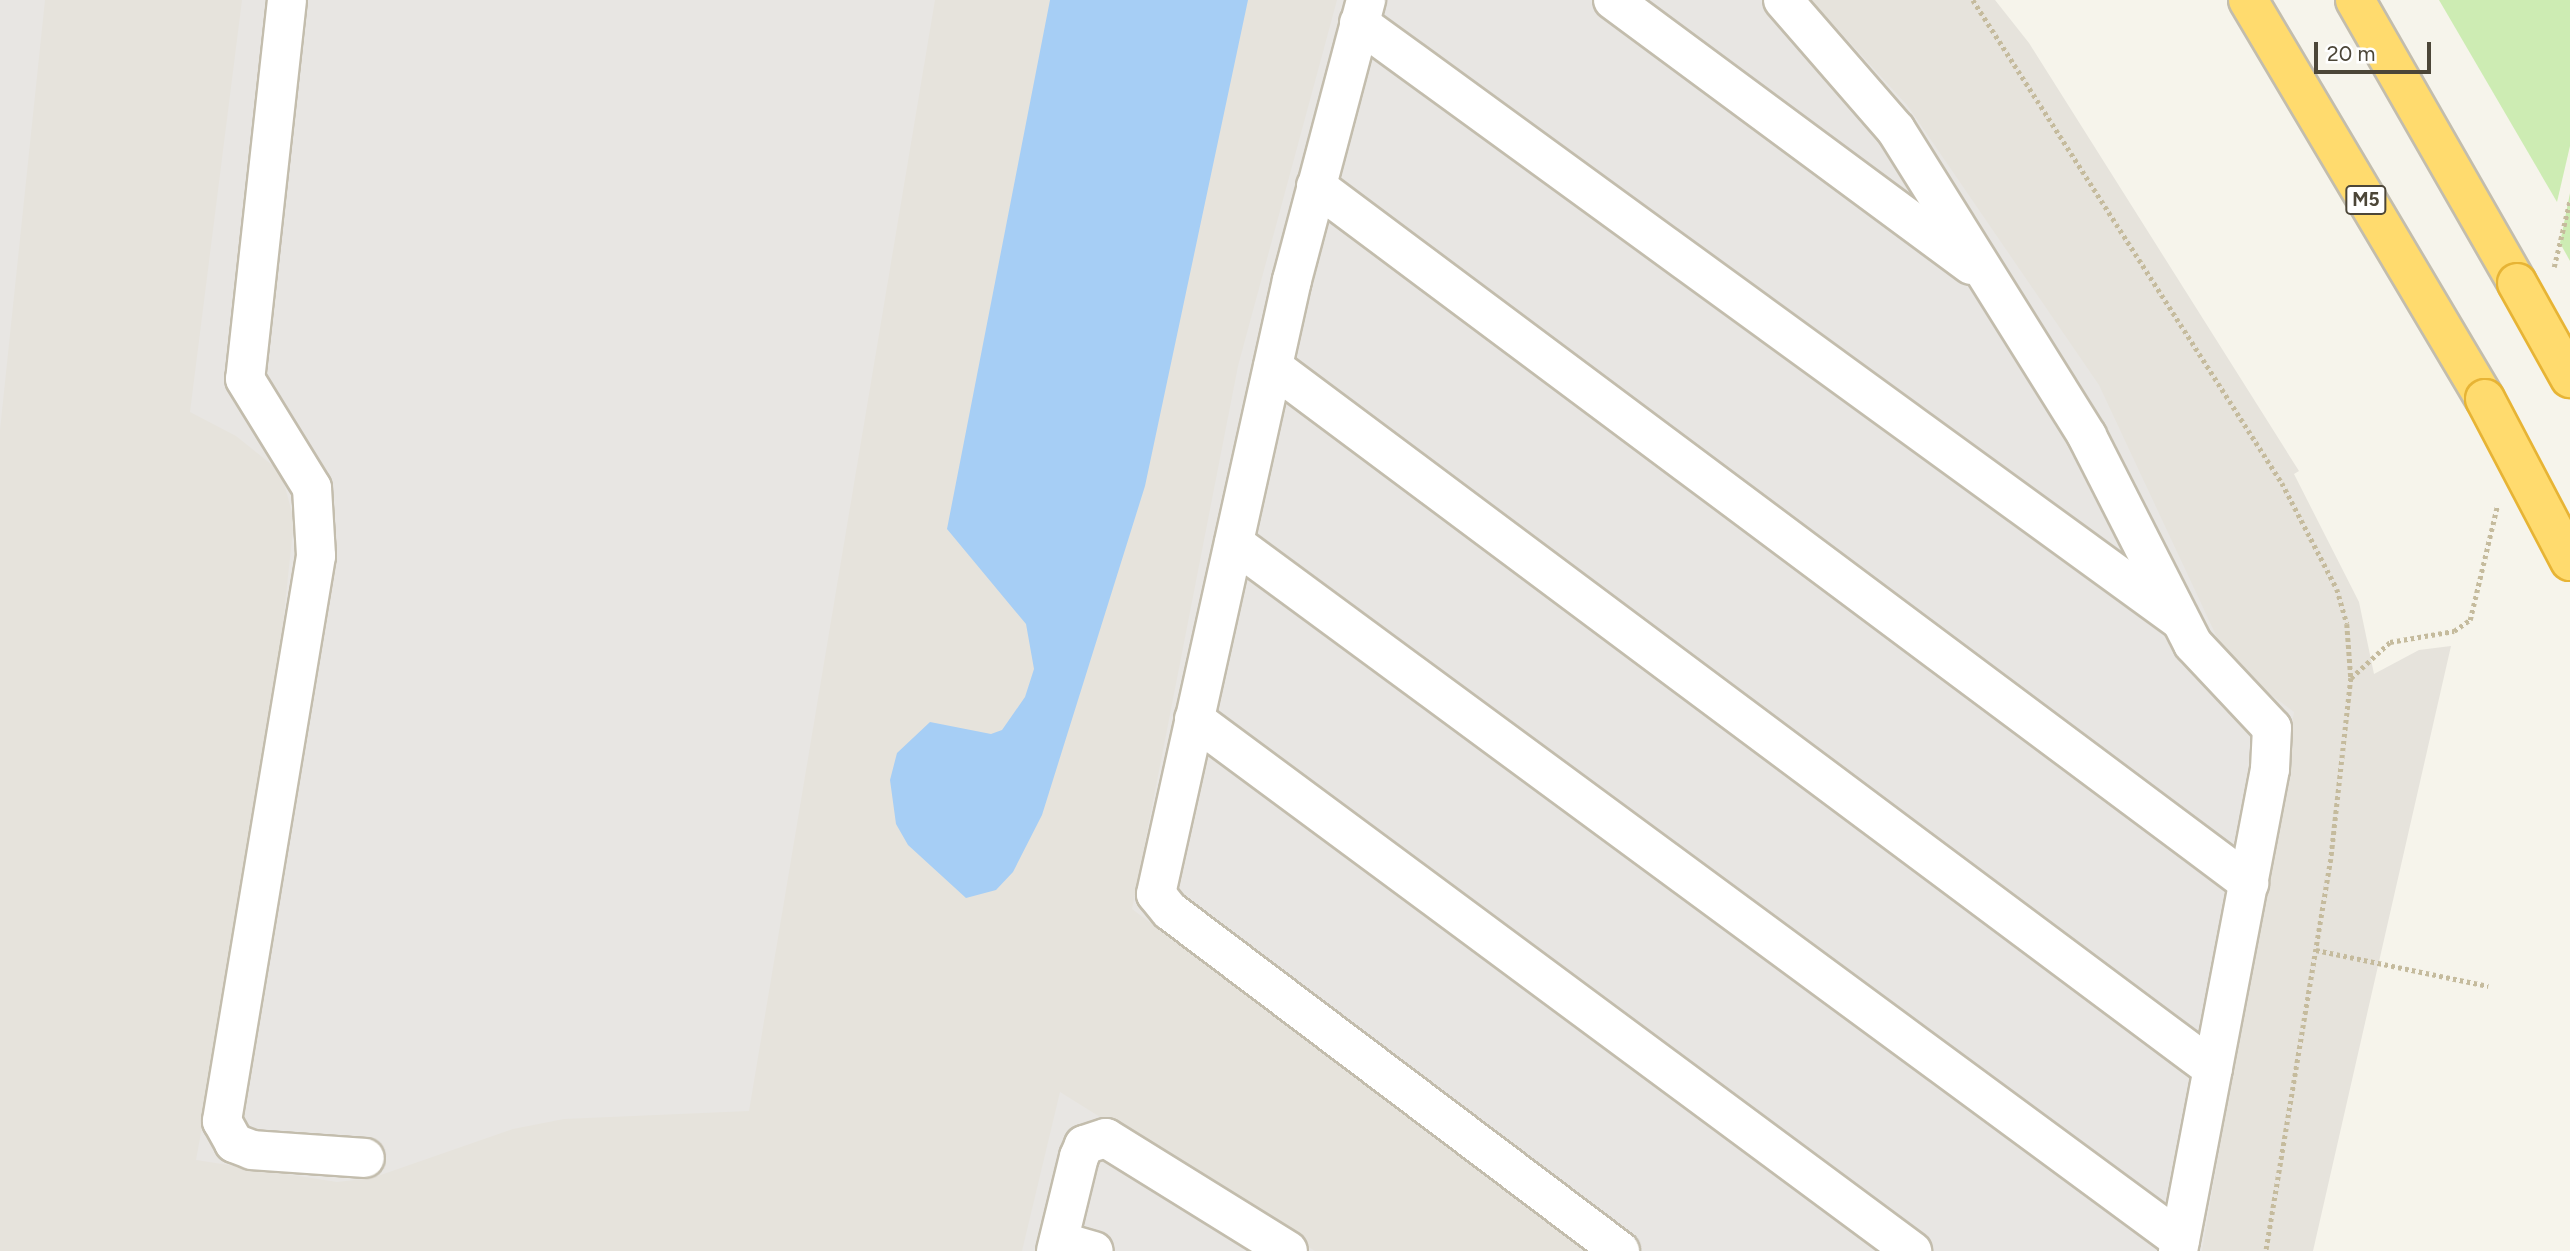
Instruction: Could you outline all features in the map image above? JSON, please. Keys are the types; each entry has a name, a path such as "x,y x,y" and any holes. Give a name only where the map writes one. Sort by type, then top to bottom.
{"highway":[{"name":"M5","path":"2248,0 2485,399 2570,561"},
{"path":"2355,0 2570,378"}],"lane":[{"path":"287,0 245,379 312,488 316,555 222,1121 234,1143 252,1150 365,1157"},
{"path":"1613,0 1990,279"},
{"path":"1234,543 2179,1246 2249,883 2272,728 2207,664 2182,622 2087,436 1896,130 1783,0"},
{"path":"1620,1251 1161,903 1159,874 1273,367 1316,186 1362,12 2182,622"},
{"path":"1316,186 2249,883"},
{"path":"1273,367 2213,1069"},
{"path":"1194,719 1912,1251"},
{"path":"1069,1248 1079,1157 1084,1145 1106,1138 1288,1251"}],"path":[{"path":"1973,0 2282,483 2337,589 2351,678 2316,950 2266,1251"},
{"path":"2560,243 2570,200"},
{"path":"2351,678 2390,642 2454,631 2470,620 2475,600"},
{"path":"2316,950 2488,986"}],"shaded area":[{"path":"0,0 1995,0 2029,43 2299,471 2294,474 2359,602 2374,674 2419,650 2451,646 2313,1251 0,1251"},
{"path":"0,0 45,0 0,430"},
{"path":"242,0 935,0 749,1111 564,1119 513,1129 372,1178 337,1182 196,1160 268,764 294,520 281,472 236,436 190,412"},
{"path":"1337,0 1811,0 1907,105 2099,385 2229,663 2294,712 2202,1251 1592,1251 1132,909 1238,366"},
{"path":"1060,1092 1315,1251 1022,1251"}],"green space":[{"path":"2439,0 2570,0 2570,146 2557,202"},
{"path":"2570,193 2570,261 2560,243"}],"water":[{"path":"1050,0 1248,0 1145,486 1042,815 1013,872 996,890 966,898 908,845 896,824 890,780 897,753 930,722 991,734 1002,730 1025,697 1034,669 1026,624 947,529"}]}
